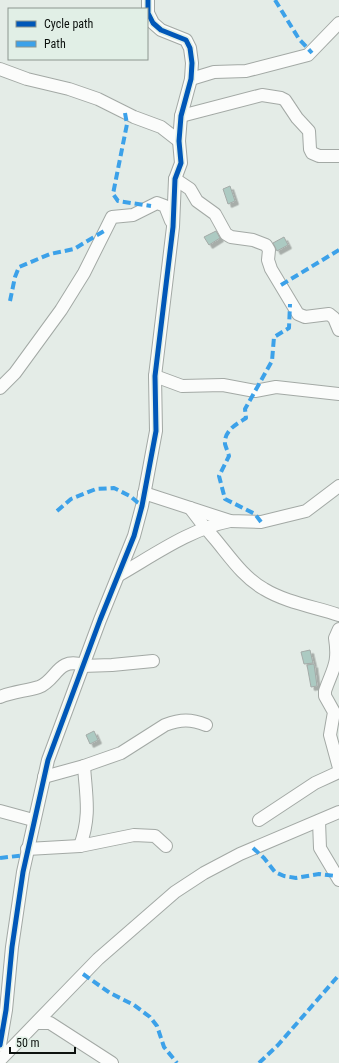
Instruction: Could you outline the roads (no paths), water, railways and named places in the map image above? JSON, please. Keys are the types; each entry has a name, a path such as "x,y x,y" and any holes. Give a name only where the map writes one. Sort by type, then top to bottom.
{"street":[{"path":"0,1045 6,1010 12,947 27,849 48,760 82,666 134,536 156,431 155,376 173,227 175,179 181,163 179,141 180,116 191,79 192,54 189,43 181,37 161,30 153,23 148,10"},
{"path":"191,79 214,72 246,71 308,55 339,23"},
{"path":"0,69 28,79 69,89 98,99 134,117 161,127 179,141"},
{"path":"180,116 259,95 281,98 287,101 297,118 309,131 310,149 312,153 327,157 339,156"},
{"path":"175,179 190,189 197,201 215,214 226,234 253,240 266,245 269,250 268,260 271,268 298,314 305,317 329,314 334,318 339,330"},
{"path":"0,388 15,373 61,310 84,273 112,217 133,214 160,204 165,206 173,227"},
{"path":"155,376 182,386 223,385 255,390 276,387 339,394"},
{"path":"144,493 230,521 261,522 306,511 339,486"},
{"path":"190,508 204,530 245,574 264,589 278,596 339,615"},
{"path":"119,575 187,536 230,521"},
{"path":"339,629 335,638 338,660 325,691 334,712 330,734 339,768"},
{"path":"0,697 40,686 48,681 58,668 65,665 112,666 153,661"},
{"path":"44,777 84,766 121,753 161,727 173,722 189,719 206,725"},
{"path":"80,846 84,834 88,805 84,766"},
{"path":"259,820 315,783 339,772"},
{"path":"0,811 34,820"},
{"path":"0,1060 98,959 175,892 204,873 240,854 339,812"},
{"path":"319,821 320,848 339,880"},
{"path":"27,849 80,846 116,838 140,835 155,836 166,846"},
{"path":"37,1023 50,1023 112,1063"}]}
